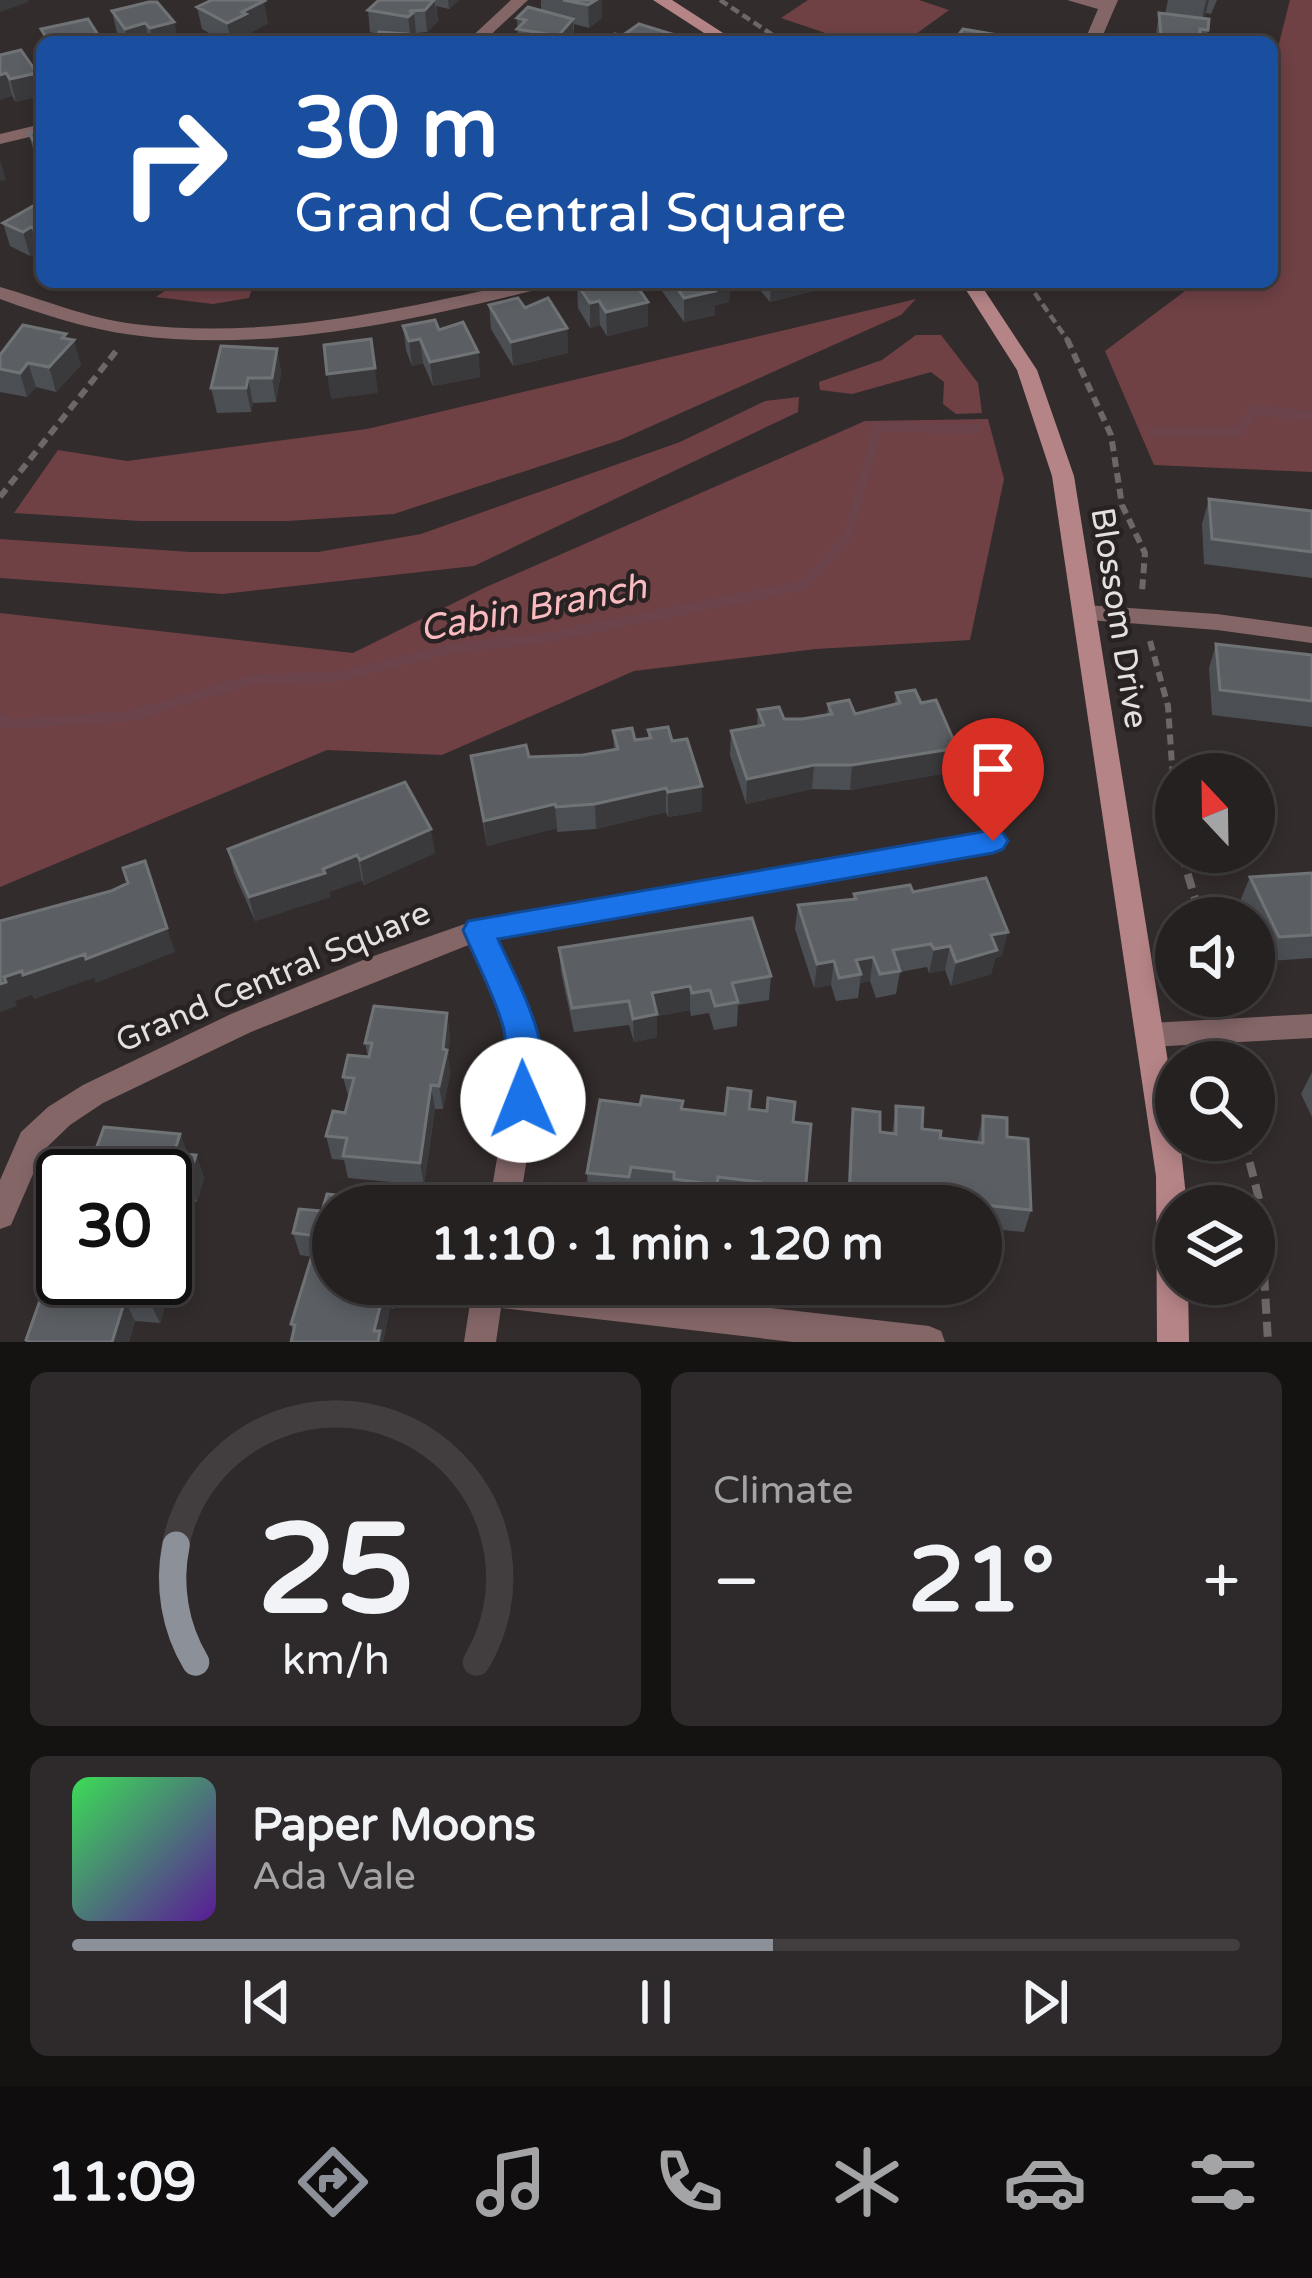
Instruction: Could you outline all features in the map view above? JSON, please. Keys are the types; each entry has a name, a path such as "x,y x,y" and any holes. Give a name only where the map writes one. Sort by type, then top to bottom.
{"street":[{"path":"481,36 520,0"},
{"path":"661,0 719,36"},
{"path":"1075,0 1108,3 1094,36"},
{"path":"0,139 36,130"},
{"path":"0,293 56,312 137,327 219,334 337,327 499,288"},
{"name":"Blossom Drive","path":"974,288 1027,370 1064,476 1171,1176 1173,1342"},
{"path":"1085,613 1312,635"},
{"name":"Grand Central Square","path":"0,1215 32,1142 93,1094 241,1023 479,930 993,841"},
{"path":"479,930 520,1027 526,1076 508,1185"},
{"path":"1150,1035 1312,1026"},
{"path":"480,1342 485,1305"},
{"path":"632,1305 929,1342"}],"path":[{"path":"720,0 774,36"},
{"path":"1032,288 1073,351 1107,424 1119,463 1120,503 1150,560 1142,589 1168,706 1171,753"},
{"path":"0,497 137,327"},
{"path":"1249,1161 1260,1203 1268,1342"}],"shaded area":[{"path":"808,0 919,0 949,10 913,36 834,36 781,18"},
{"path":"1290,0 1312,0 1312,472 1154,465 1105,351 1189,288 1278,288 1278,47"},
{"path":"169,288 252,288 249,298 213,304 156,297"},
{"path":"916,299 901,315 620,440 394,514 288,521 140,521 14,513 58,450 127,461 367,429"},
{"path":"916,335 941,335 978,383 982,413 956,414 943,404 944,382 931,372 852,394 820,390 819,382 882,360"},
{"path":"799,397 798,412 474,566 223,594 0,578 0,539 190,552 318,552 421,534 680,442 765,401"},
{"path":"988,419 1004,479 970,640 816,649 634,671 442,755 327,750 0,887 0,613 353,653 484,588 865,421"}],"building":[{"path":"212,0 264,1 227,23 197,7"},
{"path":"379,0 434,0 425,10 409,11 414,12 408,17 368,10"},
{"path":"157,2 174,22 125,29 112,11"},
{"path":"528,7 573,19 558,36 517,29 526,20 517,18"},
{"path":"1159,13 1209,19 1208,30 1200,29 1200,36 1161,36"},
{"path":"88,19 99,36 45,36 41,29"},
{"path":"639,24 672,34 670,36 622,36"},
{"path":"963,29 1004,36 958,36"},
{"path":"21,50 36,73 10,79 6,73 0,75 0,55"},
{"path":"36,204 36,229 23,232 3,223"},
{"path":"580,288 638,288 648,302 606,312 599,301 590,303"},
{"path":"677,288 715,291 684,298"},
{"path":"518,298 525,308 548,298 567,328 511,342 489,305"},
{"path":"435,320 439,330 463,322 478,352 430,362 420,339 409,341 403,326"},
{"path":"23,325 74,340 49,367 28,363 20,373 0,369 0,355"},
{"path":"371,339 375,368 327,374 324,345"},
{"path":"221,346 277,349 272,378 248,378 246,388 211,388"},
{"path":"1209,499 1312,511 1312,552 1212,539"},
{"path":"1216,644 1312,655 1312,701 1220,690"},
{"path":"915,690 921,703 936,700 957,748 852,765 814,765 747,779 731,731 764,725 758,710 779,707 784,719 802,719 832,714 828,704 849,700 855,714 900,703 896,693"},
{"path":"668,727 672,741 687,739 702,786 668,792 666,788 595,804 555,804 484,821 471,756 526,745 529,757 583,755 618,749 613,731 632,728 635,740 651,738 648,730"},
{"path":"405,782 431,829 360,860 357,855 323,869 325,873 249,897 228,849"},
{"path":"145,861 167,928 86,959 85,954 4,977 6,982 0,984 0,921 111,891 128,883 123,868"},
{"path":"1312,873 1312,935 1279,937 1275,897 1260,897 1250,877"},
{"path":"986,878 1008,932 991,935 997,950 956,962 950,946 893,950 900,971 880,974 873,957 856,960 861,974 839,978 834,961 817,964 798,905 856,899 854,894 910,885 913,892"},
{"path":"752,918 771,976 732,983 738,1002 715,1006 710,990 692,993 690,986 652,993 657,1014 633,1019 629,1001 572,1008 559,948"},
{"path":"374,1006 447,1013 443,1049 447,1050 439,1086 431,1085 420,1163 343,1156 347,1138 326,1136 333,1111 345,1113 354,1078 343,1077 348,1055 369,1057 372,1043 365,1043"},
{"path":"728,1088 751,1091 749,1109 767,1111 768,1098 795,1102 793,1122 811,1124 806,1185 760,1185 718,1177 717,1185 674,1179 674,1172 631,1167 629,1177 587,1173 600,1100 640,1105 642,1096 683,1101 681,1109 725,1114"},
{"path":"896,1106 923,1108 922,1129 941,1131 940,1138 983,1143 983,1116 1007,1118 1007,1137 1028,1139 1031,1210 1002,1207 1002,1185 850,1185 853,1109 880,1112 880,1132 896,1134"},
{"path":"104,1127 180,1134 175,1149 96,1149"},
{"path":"299,1209 312,1210 312,1235 293,1233"},
{"path":"312,1256 312,1305 380,1305 374,1331 380,1331 378,1342 291,1342 295,1325 291,1324"},
{"path":"38,1305 123,1305 112,1342 26,1340"}],"waterway":[{"name":"Cabin Branch","path":"1154,432 1240,432 1253,410 1312,416"},
{"name":"Cabin Branch","path":"0,719 10,724 130,716 253,679 337,677 449,649 543,638 804,585 848,535 878,427 976,429"}],"route":[{"path":"523,1100 526,1076 520,1027 479,930 993,841"}]}
